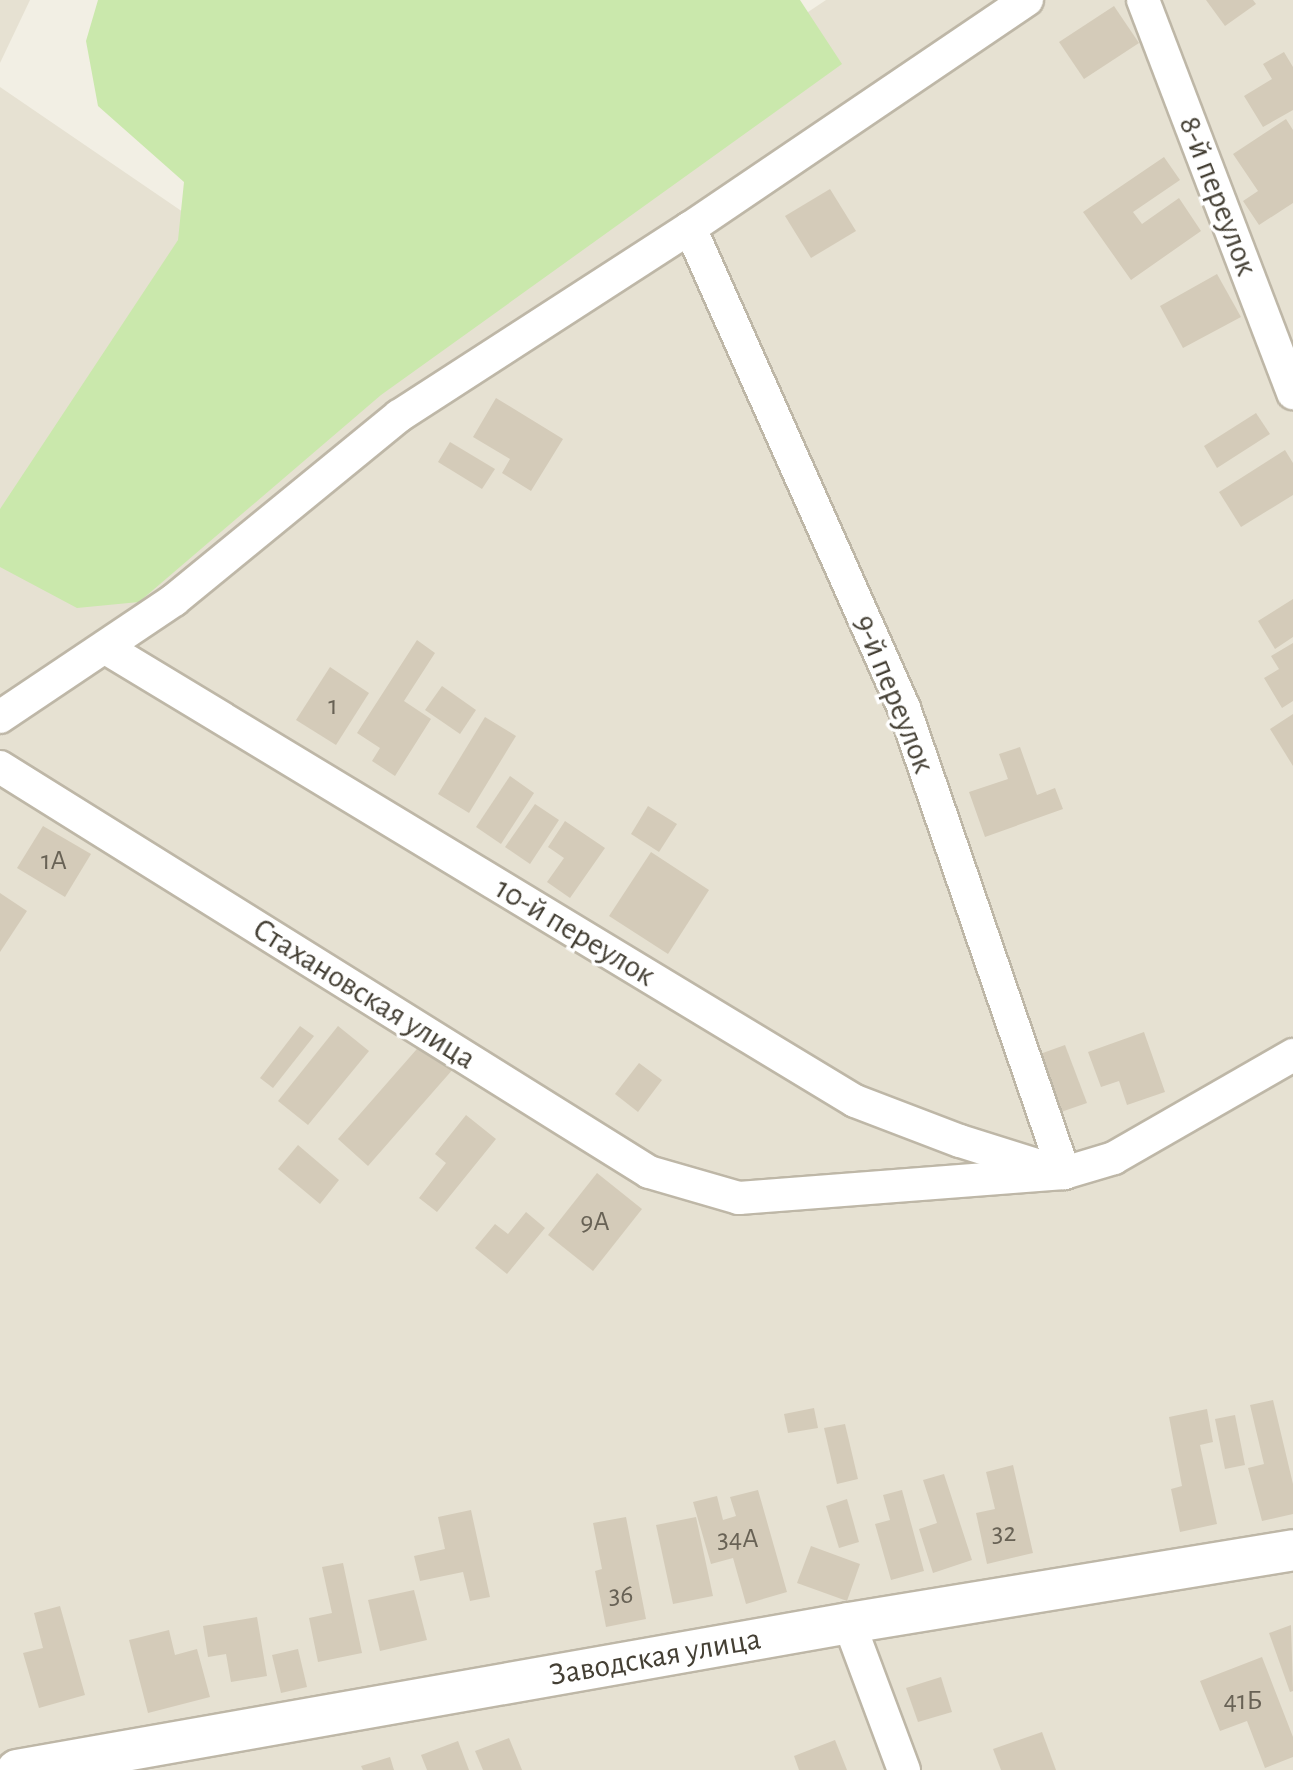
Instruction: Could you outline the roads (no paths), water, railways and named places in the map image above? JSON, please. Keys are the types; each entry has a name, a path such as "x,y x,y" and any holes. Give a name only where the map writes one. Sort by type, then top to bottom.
{"street":[{"path":"0,717 174,600 399,416 690,228 1027,0"},
{"name":"8-й переулок","path":"1143,0 1293,393"},
{"name":"9-й переулок","path":"690,228 904,708 1064,1173"},
{"name":"10-й переулок","path":"106,648 855,1101 960,1141 1064,1173"},
{"name":"Стахановская улица","path":"0,767 649,1172 739,1198 1064,1173"},
{"path":"1064,1173 1114,1158 1293,1055"},
{"name":"Заводская улица","path":"17,1770 849,1623 1293,1550"},
{"path":"849,1623 904,1770"}]}
